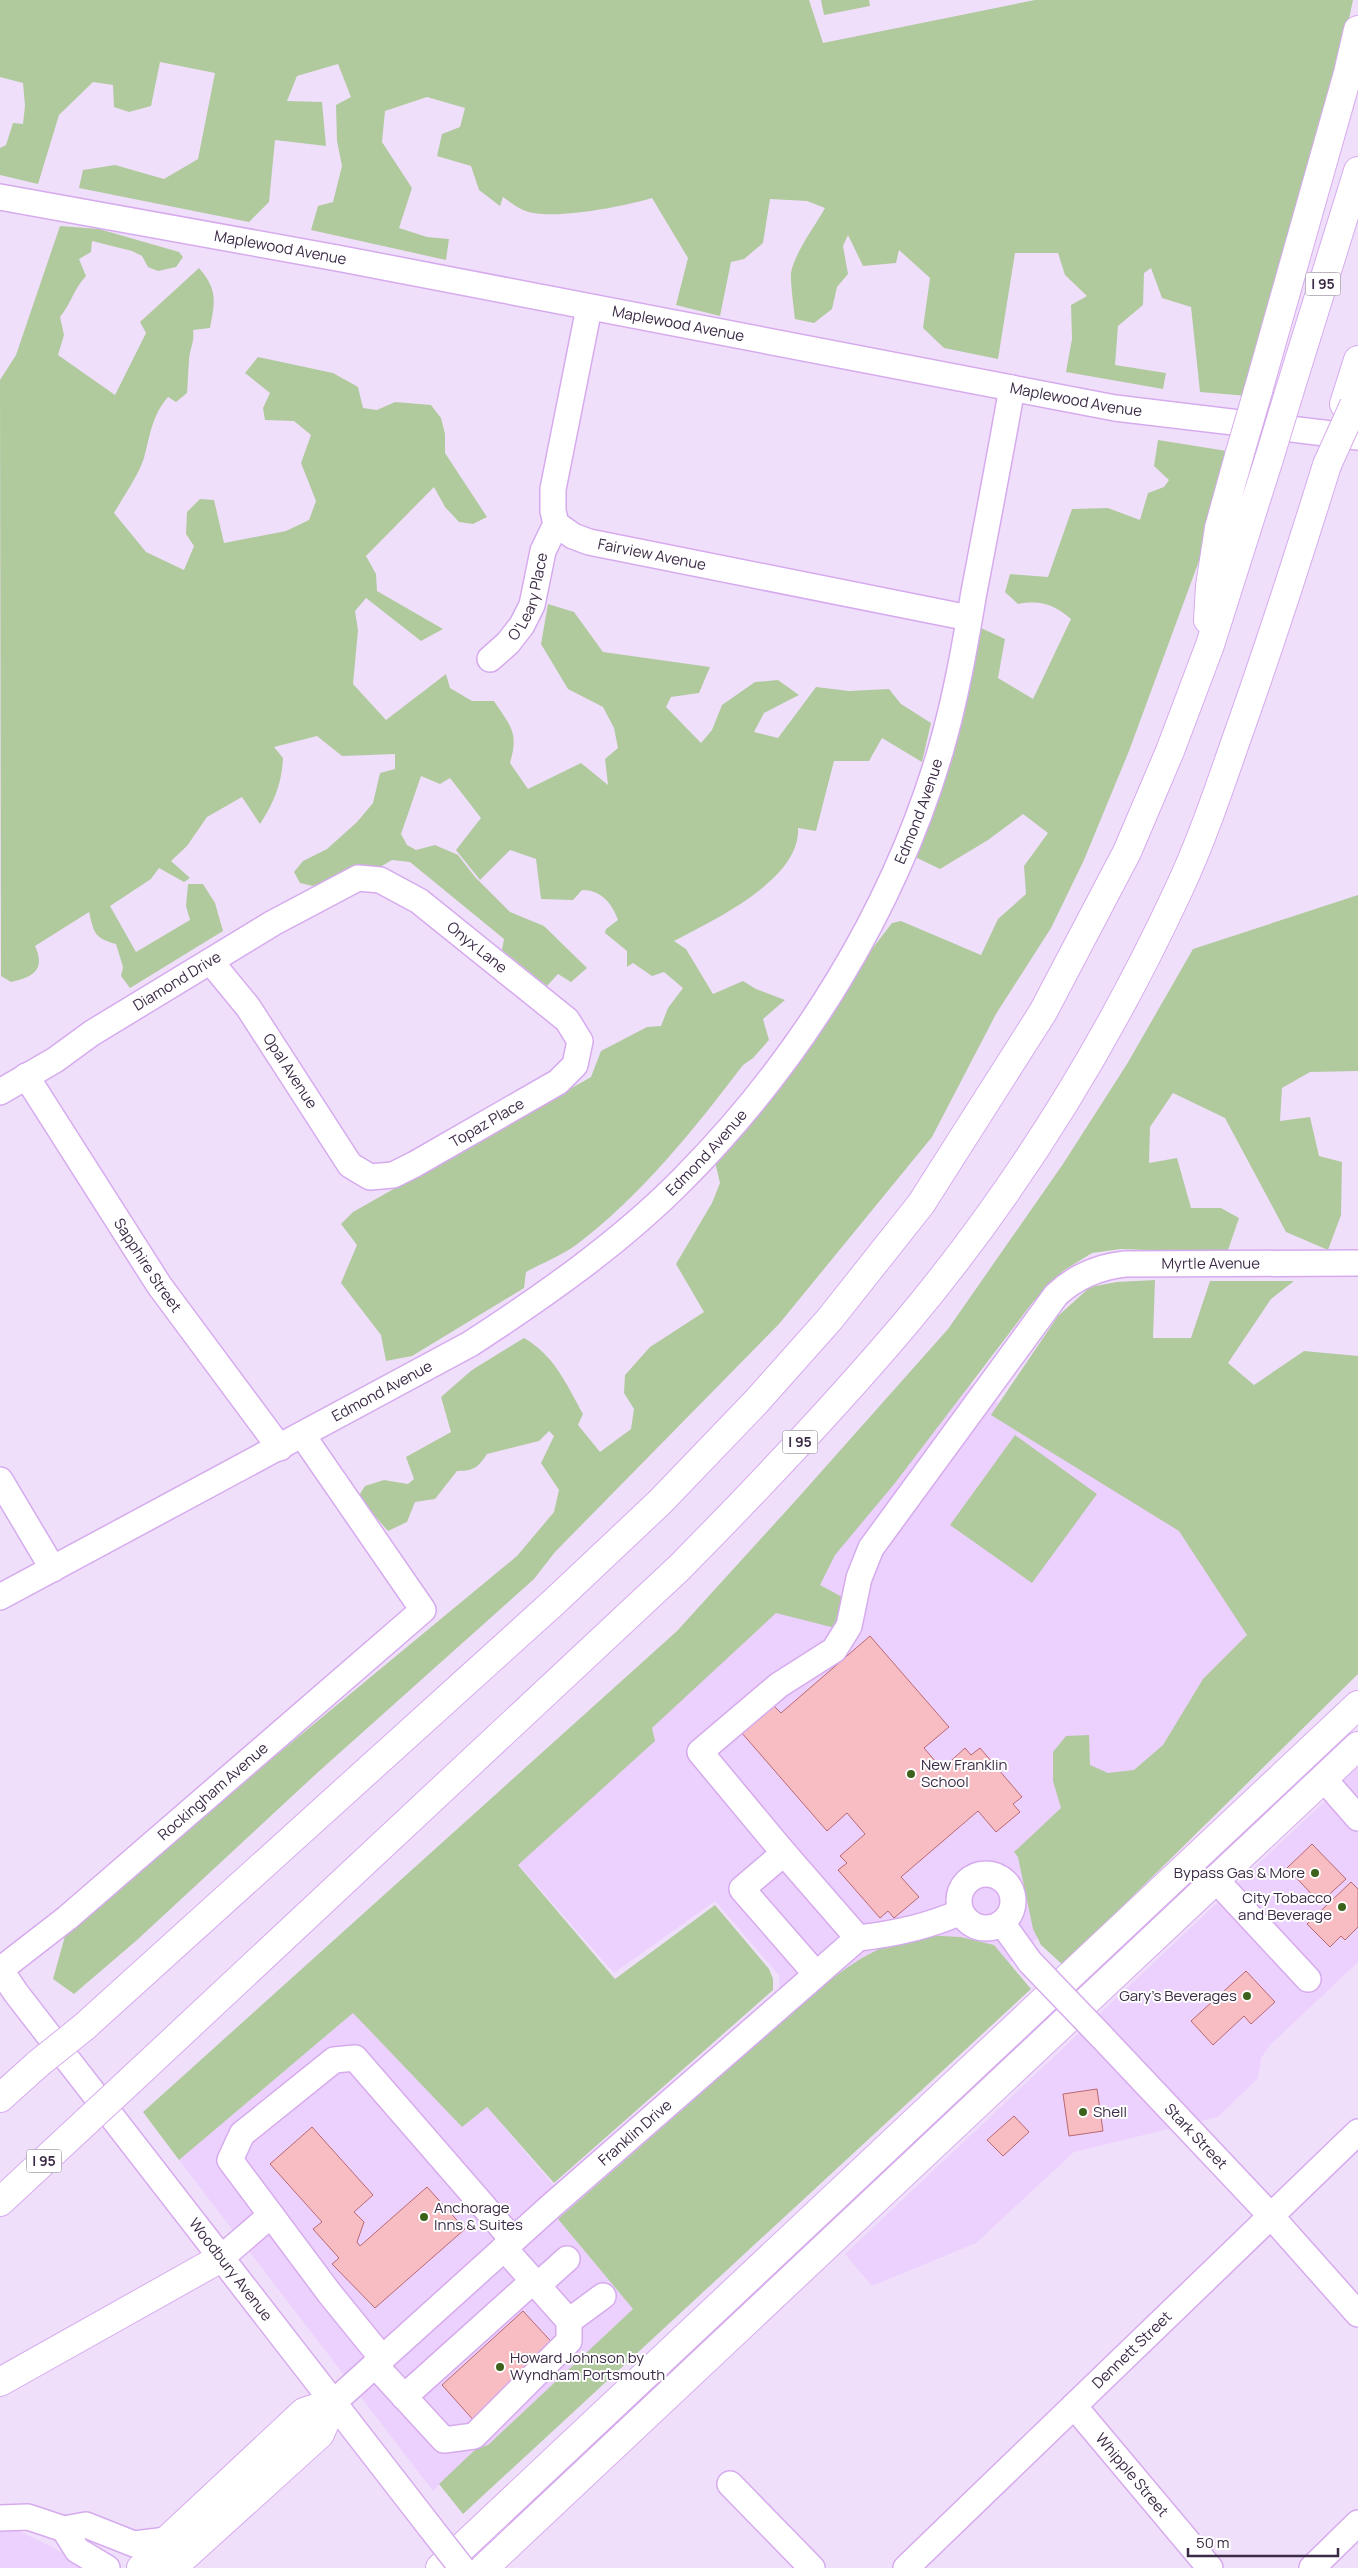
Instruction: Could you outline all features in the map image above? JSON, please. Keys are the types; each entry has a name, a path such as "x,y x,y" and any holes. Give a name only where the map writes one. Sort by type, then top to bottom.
{"main road":[{"path":"1205,658 1210,586 1218,528 1348,73 1358,30"},
{"name":"I 95","path":"0,2098 39,2063 84,2027 540,1615 660,1502 756,1402 829,1320 921,1204 1043,1012 1127,852 1170,751 1205,658 1358,171"},
{"name":"I 95","path":"0,2202 679,1568 764,1482 875,1359 922,1303 969,1241 1041,1139 1076,1082 1143,962 1180,886 1209,817 1268,653 1327,465 1352,402 1358,360"},
{"path":"440,2568 1358,1705"},
{"path":"484,2568 1358,1746"},
{"path":"0,2382 221,2258"},
{"path":"141,2568 167,2540 304,2412 334,2402"},
{"path":"172,2568 320,2434 334,2402"}],"street":[{"name":"Maplewood Avenue","path":"0,198 328,256 589,308 1162,415 1358,438"},
{"path":"556,524 553,489 589,308"},
{"name":"Edmond Avenue","path":"0,1597 303,1436 470,1344 544,1294 587,1262 681,1181 723,1137 754,1100 820,1009 869,926 889,883 941,751 961,666 1012,388"},
{"name":"Fairview Avenue","path":"556,524 573,536 589,542 970,618"},
{"name":"O'Leary Place","path":"490,660 508,643 522,625 532,605 543,550 556,524"},
{"name":"Diamond Drive","path":"0,1092 273,923 358,878"},
{"name":"Onyx Lane","path":"358,878 380,880 419,901 508,975 567,1020 580,1041"},
{"name":"Opal Avenue","path":"211,962 248,1007 350,1165 370,1177"},
{"name":"Topaz Place","path":"370,1177 393,1175 415,1164 558,1082 575,1065 580,1041"},
{"name":"Sapphire Street","path":"26,1076 158,1285 280,1448"},
{"name":"Myrtle Avenue","path":"784,1853 700,1752 779,1685 834,1650 849,1626 859,1578 872,1548 1056,1295 1068,1284 1092,1271 1125,1264 1358,1263"},
{"name":"Rockingham Avenue","path":"0,1970 67,1918 423,1610 303,1436"},
{"path":"0,1480 53,1569"},
{"path":"1323,1778 1358,1818"},
{"path":"816,1974 742,1889 784,1853 858,1938 899,1934 931,1925 961,1912"},
{"path":"980,1875 990,1875 1004,1882 1012,1896 1010,1911 1002,1923 990,1928 975,1926 966,1919 961,1912 959,1895 964,1885 980,1875"},
{"path":"1215,1879 1308,1979"},
{"name":"Stark Street","path":"1002,1923 1030,1962 1270,2216 1358,2314"},
{"name":"Franklin Drive","path":"334,2402 508,2244 858,1938"},
{"name":"Woodbury Avenue","path":"0,1970 462,2568"},
{"path":"355,2058 508,2244 535,2283 568,2321 570,2342 474,2436 444,2440 404,2397 271,2215 230,2160 242,2134 334,2060 355,2058"},
{"name":"Dennett Street","path":"906,2568 1358,2132"},
{"path":"221,2258 271,2215"},
{"path":"404,2397 535,2283 567,2259"},
{"path":"568,2321 603,2296"},
{"name":"Whipple Street","path":"1074,2406 1210,2568"},
{"path":"730,2484 812,2568"},
{"path":"0,2518 28,2517 64,2529 86,2524 134,2544 167,2540"},
{"path":"1312,2568 1358,2523"},
{"path":"64,2529 77,2550 107,2568"}],"shaded area":[{"name":"New Franklin School","path":"948,1370 1180,1522 1316,1692 866,2090 780,1992 779,1975 715,1901 614,1973 511,1856"},
{"path":"1358,1760 1358,1962 1270,2045 1261,2058 1258,2078 1218,2117 1074,2152 976,2243 872,2286 845,2254 1325,1801 1341,1775"},
{"path":"353,2013 462,2127 487,2107 572,2207 558,2219 633,2309 488,2445 477,2448 433,2491 179,2160"},
{"path":"0,2522 50,2546 89,2568 0,2568"}],"green space":[{"path":"0,0 809,0 823,43 1035,0 1353,0 1344,43 1248,396 1200,392 1191,307 1162,298 1151,268 1144,273 1143,305 1118,326 1115,365 1166,373 1163,389 1066,372 1072,339 1071,305 1087,296 1065,275 1058,253 1015,253 998,359 944,348 923,328 930,278 899,250 896,263 863,266 848,235 843,246 848,274 837,287 832,309 814,323 795,319 791,277 793,265 800,249 825,208 807,201 770,199 763,243 744,259 731,262 720,316 676,305 688,258 652,198 624,205 568,214 535,213 523,210 503,197 500,206 479,190 471,166 437,156 442,134 460,127 465,108 427,97 385,111 382,142 412,188 399,228 427,237 449,239 446,260 311,230 318,206 333,202 342,166 337,141 336,105 351,97 338,64 297,76 287,101 322,102 326,146 275,140 269,202 249,222 79,188 83,170 115,165 164,179 198,159 215,73 160,62 151,106 129,112 114,107 113,85 93,82 59,115 38,184 0,175 0,148 6,145 13,123 23,124 25,106 23,83 0,77"},
{"path":"821,0 869,0 870,6 824,15"},
{"path":"60,226 99,229 179,252 183,257 176,267 158,271 148,267 142,256 132,251 92,241 91,252 79,259 86,276 60,317 64,335 58,355 115,395 146,333 140,322 199,268 209,283 214,296 210,328 193,330 187,393 176,402 168,397 158,411 144,458 135,479 114,513 146,552 184,570 194,546 186,534 187,512 200,499 214,500 224,543 286,531 309,520 316,501 301,463 311,435 294,421 265,420 263,408 270,393 245,373 258,357 333,373 358,387 363,408 377,410 395,402 431,405 441,418 445,434 445,453 487,517 473,524 459,522 445,507 434,487 366,556 376,574 377,591 443,629 421,641 366,598 355,611 358,630 353,684 386,720 446,674 450,688 472,701 494,701 512,730 514,744 510,763 528,789 581,763 608,785 605,759 618,748 614,728 603,707 568,689 541,644 548,604 574,612 603,652 710,667 699,693 671,697 666,707 701,743 712,730 722,705 755,682 778,680 799,695 764,713 754,732 778,738 816,687 849,691 889,689 901,704 931,723 922,762 882,738 869,761 834,761 816,831 798,828 795,847 785,865 770,881 731,910 674,941 686,949 713,994 743,981 756,989 785,1000 763,1019 769,1040 753,1058 743,1065 666,1161 599,1227 570,1249 526,1272 524,1288 412,1356 386,1361 381,1335 341,1283 357,1245 341,1224 353,1212 591,1077 601,1051 647,1027 661,1026 668,1008 683,988 664,972 652,976 633,963 627,967 627,951 605,933 606,929 618,920 613,908 600,895 595,892 582,890 573,900 541,899 536,859 510,850 480,880 456,850 481,818 450,778 440,784 421,776 401,834 407,845 416,850 435,845 458,855 475,877 510,912 544,926 587,968 571,982 558,974 547,986 502,950 504,939 410,862 392,860 380,867 353,870 313,886 300,883 294,872 303,861 327,849 357,822 373,803 380,773 395,769 395,754 342,756 317,736 274,747 283,758 281,776 273,800 260,824 242,797 207,817 187,846 171,861 190,878 184,882 159,868 151,879 110,906 136,952 190,920 186,906 188,884 203,884 215,903 223,931 130,988 121,976 123,967 116,944 96,934 89,912 35,946 39,961 38,967 31,975 11,982 1,976 0,380 16,355"},
{"path":"1158,440 1233,452 1206,542 1129,751 1084,860 1051,928 996,1014 932,1137 779,1324 555,1552 534,1579 316,1774 137,1940 74,1994 53,1979 65,1936 274,1757 517,1556 554,1512 559,1490 541,1463 554,1436 549,1431 539,1441 487,1454 475,1468 457,1471 435,1499 415,1502 407,1522 388,1531 358,1497 365,1486 384,1480 408,1484 414,1479 406,1457 451,1432 441,1397 472,1370 524,1338 544,1353 559,1372 583,1414 578,1425 600,1452 631,1429 634,1409 624,1393 625,1375 650,1347 704,1312 676,1264 712,1203 720,1183 715,1162 847,988 865,958 892,923 901,921 981,955 998,919 1026,894 1024,866 1048,833 1023,814 988,840 940,869 915,857 951,751 981,628 1005,639 998,678 1033,699 1071,619 1046,604 1018,604 1005,592 1010,574 1048,577 1072,509 1108,508 1140,520 1148,493 1164,487 1169,480 1154,466"},
{"path":"1358,895 1358,1071 1310,1072 1282,1088 1280,1121 1310,1117 1319,1156 1342,1162 1341,1215 1328,1250 1286,1232 1225,1118 1173,1093 1150,1127 1149,1163 1177,1158 1191,1208 1221,1208 1239,1218 1227,1253 1121,1249 1092,1253 1063,1271 1033,1302 895,1483 835,1555 820,1585 844,1598 835,1628 776,1613 652,1728 655,1741 518,1865 615,1979 715,1905 769,1969 773,1979 773,1990 554,2183 487,2107 462,2127 353,2013 179,2160 143,2112 677,1631 797,1499 948,1329 1063,1164 1127,1064 1193,949"},
{"path":"1155,1280 1153,1338 1191,1338 1210,1281 1294,1281 1271,1299 1228,1363 1254,1385 1304,1351 1358,1356 1358,1674 1063,1965 1041,1945 1033,1929 1018,1857 1014,1852 1061,1808 1053,1781 1053,1752 1066,1736 1089,1735 1090,1765 1108,1773 1134,1770 1163,1745 1203,1679 1247,1635 1179,1531 991,1415 1058,1316 1090,1287 1117,1282"},
{"path":"1015,1435 1097,1494 1032,1583 950,1525"},
{"path":"921,1935 961,1937 994,1945 1031,1989 463,2514 439,2484 477,2448 488,2445 633,2309 558,2219 829,1981 872,1952"}],"building":[{"path":"870,1636 949,1727 924,1748 942,1769 965,1748 971,1755 980,1748 1022,1797 1013,1804 1020,1812 996,1832 978,1811 901,1877 919,1897 894,1918 888,1911 880,1918 838,1870 847,1863 840,1856 865,1834 847,1813 827,1831 741,1732 773,1705 781,1713"},
{"path":"1312,1844 1346,1879 1320,1903 1287,1868"},
{"name":"City Tobacco and Beverage","path":"1351,1882 1358,1889 1358,1927 1345,1940 1341,1936 1330,1947 1307,1924"},
{"path":"1246,1971 1275,2002 1251,2024 1244,2016 1213,2045 1191,2021"},
{"name":"Shell","path":"1097,2089 1103,2131 1069,2136 1063,2094"},
{"path":"1014,2116 1029,2132 1003,2156 987,2140"},
{"name":"Anchorage Inns & Suites","path":"312,2127 373,2195 354,2212 364,2222 357,2242 360,2246 427,2187 465,2229 375,2308 332,2264 339,2258 313,2229 322,2222 270,2164"},
{"name":"Howard Johnson by Wyndham Portsmouth","path":"523,2311 558,2349 476,2423 442,2385"}],"place":[{"name":"New Franklin School","path":"911,1774"},
{"name":"Bypass Gas & More","path":"1315,1873"},
{"name":"City Tobacco and Beverage","path":"1342,1907"},
{"name":"Gary's Beverages","path":"1247,1996"},
{"name":"Shell","path":"1083,2112"},
{"name":"Anchorage Inns & Suites","path":"424,2217"},
{"name":"Howard Johnson by Wyndham Portsmouth","path":"500,2367"}]}
